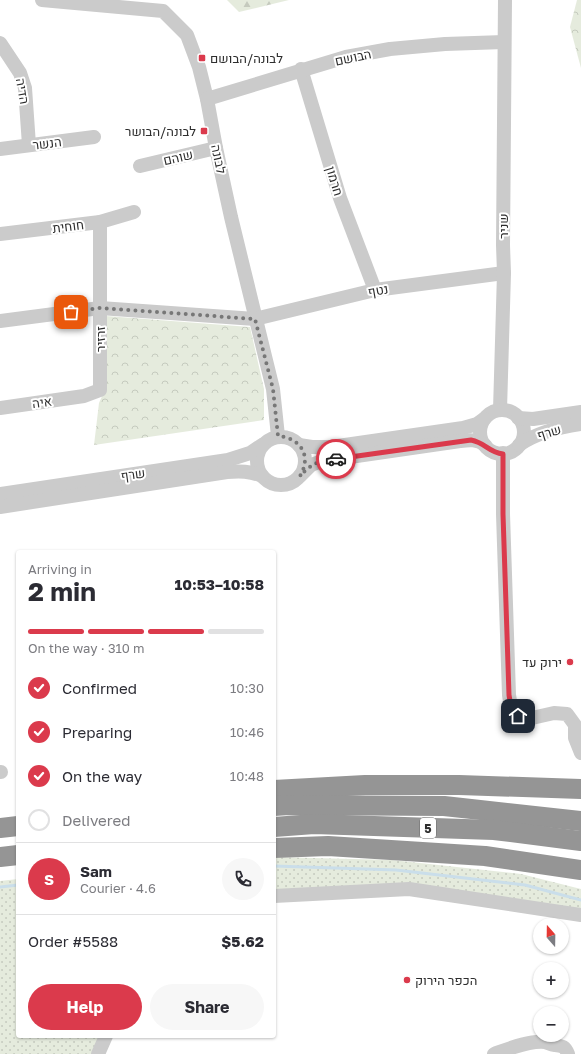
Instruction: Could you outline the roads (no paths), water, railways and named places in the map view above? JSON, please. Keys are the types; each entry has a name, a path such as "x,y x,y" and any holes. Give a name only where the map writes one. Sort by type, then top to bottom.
{"highway":[{"path":"276,790 365,785 459,785 581,789"},
{"name":"5","path":"276,806 444,806 581,821"},
{"name":"5","path":"276,827 314,824 494,830 581,841"},
{"path":"0,828 16,826"},
{"path":"276,848 328,846 485,856 580,870"},
{"path":"0,857 16,855"},
{"path":"0,870 16,869"}],"street":[{"name":"לבונה","path":"42,0 163,11 187,35 199,67 255,319 273,389 278,436"},
{"name":"שניר","path":"500,410 504,273 505,0"},
{"name":"הבושם","path":"207,100 346,57 390,49 445,44 504,42"},
{"name":"הדיה","path":"0,43 4,57 20,73 24,88 29,145"},
{"name":"חרמון","path":"301,70 340,198 375,290"},
{"name":"הנשר","path":"0,149 94,137"},
{"name":"שוהם","path":"140,166 216,148"},
{"name":"חוחית","path":"0,234 100,222 134,212"},
{"name":"זרזיר","path":"84,396 100,390 100,222"},
{"name":"נטף","path":"0,321 100,308 255,319 375,290 504,273"},
{"name":"איה","path":"0,408 84,396"},
{"path":"299,445 331,447 463,428 477,424 489,415 500,410 513,413 522,424 524,432 522,440 515,450 503,454 490,450 481,442 471,440 460,441 322,461 311,465 300,476 295,481 281,485 267,481 259,471 257,457 262,445 270,439 278,436 292,439 299,445 305,456 304,470 300,476"},
{"name":"שרף","path":"518,418 533,418 581,412"},
{"path":"484,419 480,432 481,438 485,445"},
{"name":"שרף","path":"519,445 535,435 581,424"},
{"name":"שרף","path":"0,494 222,461 250,453 262,445"},
{"path":"503,454 503,514 508,687 511,707 518,716 532,718 554,713 567,714 575,725 575,738 581,753"},
{"name":"שרף","path":"0,507 227,472 253,472 262,476"},
{"path":"276,896 409,889 581,915"},
{"path":"98,1054 105,1038"},
{"path":"494,1054 534,1042 546,1042 560,1045 566,1049 568,1054"}],"waterway":[{"path":"276,866 396,870 525,885 581,900"},
{"path":"0,887 16,885"}],"place":[{"name":"לבונה/הבושם","path":"202,58"},
{"name":"לבונה/הבושר","path":"204,131"},
{"name":"ירוק עד","path":"570,662"},
{"name":"הכפר הירוק","path":"407,980"}]}
